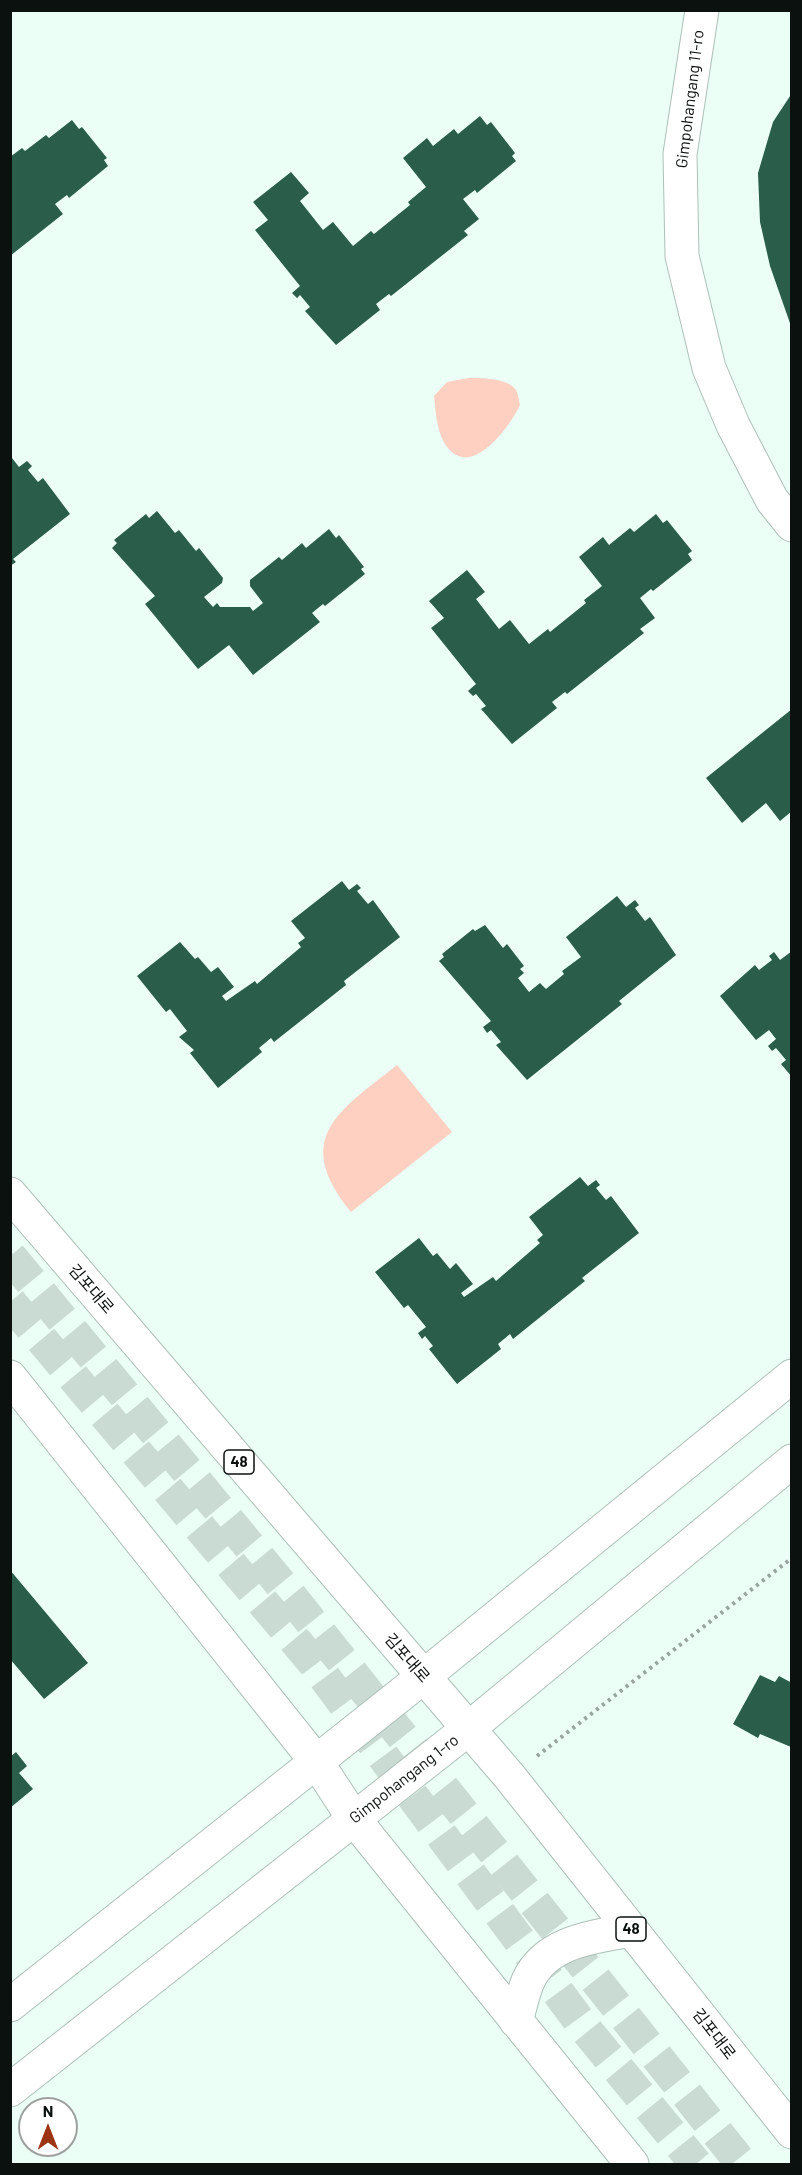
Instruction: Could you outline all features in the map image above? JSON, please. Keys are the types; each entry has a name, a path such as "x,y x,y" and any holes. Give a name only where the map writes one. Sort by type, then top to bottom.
{"street":[{"name":"Gimpohangang 11-ro","path":"702,10 680,154 682,256 709,368 772,500 792,525"},
{"name":"Gimpohangang 11-ro","path":"719,10 714,24 696,156 699,252 723,357 750,421 781,480 792,494"},
{"name":"김포대로","path":"10,1194 510,1777 792,2132"},
{"path":"10,2005 423,1677 792,1376"},
{"path":"10,1377 316,1761 354,1819 632,2164"},
{"name":"Gimpohangang 1-ro","path":"10,2090 468,1729 792,1461"},
{"path":"516,2021 529,1980 540,1963 556,1950 578,1940 632,1930"}],"path":[{"path":"510,1777 792,1558"}],"shaded area":[{"path":"469,378 507,383 516,390 520,405 492,444 482,452 461,457 452,452 443,440 438,426 434,396 447,382"},
{"path":"397,1065 452,1132 351,1212 333,1186 325,1164 324,1145 330,1128 341,1112"}],"building":[{"path":"792,93 792,329 770,266 760,222 758,173 773,122"},
{"path":"480,116 487,125 491,122 515,153 512,156 516,161 477,193 475,190 463,199 479,219 464,231 468,235 391,296 389,294 376,304 380,310 336,345 305,311 310,307 300,295 297,298 292,293 300,286 255,230 268,220 253,202 291,172 309,193 300,201 323,230 333,222 353,246 371,231 374,234 410,205 408,202 426,187 403,158 427,138 433,146 454,129 458,134"},
{"path":"72,120 79,129 82,127 107,158 104,160 108,166 69,198 67,195 55,204 63,214 10,256 10,157 22,148 25,151 46,135 49,138"},
{"path":"12,458 19,467 27,461 32,466 28,470 38,482 43,478 70,514 13,559 16,562 10,566"},
{"path":"157,511 175,533 179,530 196,551 199,548 223,578 222,583 204,597 213,607 217,603 220,607 250,607 253,611 263,603 250,586 250,580 279,557 282,560 302,543 306,548 329,529 336,538 339,535 364,567 361,569 365,574 325,606 323,604 312,613 320,622 253,675 229,645 198,669 145,604 155,596 112,548 117,543 114,540 146,514 149,518"},
{"path":"656,514 663,523 667,520 692,551 688,554 692,560 653,591 651,589 640,598 655,618 640,629 644,633 567,694 565,692 552,702 557,708 512,744 481,709 486,706 476,694 473,696 468,691 476,684 431,628 444,618 429,601 467,570 485,592 476,599 499,629 510,620 529,644 548,629 550,632 586,603 584,600 602,586 579,557 603,537 609,545 630,528 634,532"},
{"path":"792,709 792,811 780,821 766,803 742,823 706,778"},
{"path":"342,881 349,890 357,884 361,888 357,891 368,904 373,900 400,937 344,981 346,985 274,1042 271,1038 259,1048 262,1052 218,1088 190,1053 194,1050 179,1037 187,1031 170,1009 166,1012 137,976 180,942 211,972 218,967 234,987 222,996 226,1001 255,981 257,984 301,947 298,943 305,938 291,921"},
{"path":"617,896 626,907 635,900 639,905 635,908 645,921 650,917 676,955 619,1001 622,1004 527,1080 496,1045 501,1042 491,1030 487,1033 483,1027 491,1021 439,961 444,957 442,954 473,929 475,931 485,925 503,948 507,944 524,966 520,969 524,973 518,978 529,992 540,983 546,989 564,974 562,971 581,957 566,937"},
{"path":"792,951 792,1077 781,1064 786,1060 776,1048 772,1051 768,1046 776,1039 769,1030 756,1040 720,996 755,965 759,970 772,960 769,956 774,952 780,960"},
{"path":"580,1177 588,1186 596,1180 600,1185 596,1188 606,1200 611,1196 639,1233 582,1278 585,1281 513,1339 510,1334 498,1344 501,1349 457,1384 429,1349 433,1346 425,1336 422,1339 418,1333 426,1327 408,1305 404,1308 375,1272 419,1238 433,1256 437,1253 450,1269 456,1263 473,1284 461,1293 464,1297 493,1277 496,1281 540,1243 537,1240 543,1235 529,1217"},
{"path":"10,1570 88,1663 44,1699 10,1659"},
{"path":"760,1675 775,1682 779,1676 792,1683 791,1747 760,1734 758,1738 733,1724"},
{"path":"16,1752 27,1766 19,1773 33,1789 10,1808 10,1757"}],"tunnel":[{"path":"10,1256 293,1599 742,2164"},
{"path":"10,1302 314,1663 583,2026 696,2164"}]}
